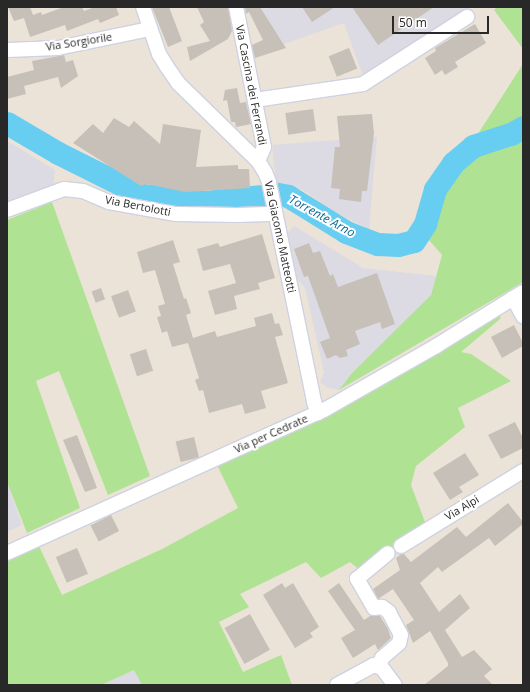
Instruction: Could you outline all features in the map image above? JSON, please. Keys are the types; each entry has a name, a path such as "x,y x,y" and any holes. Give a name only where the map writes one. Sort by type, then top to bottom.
{"street":[{"name":"Via Giacomo Matteotti","path":"143,7 159,54 166,67 178,83 258,161 269,182 314,402 318,413"},
{"name":"Via Cascina dei Ferrandi","path":"236,7 264,147 258,161"},
{"path":"255,100 363,84 467,17"},
{"name":"Via Sorgiorile","path":"7,50 58,48 150,29"},
{"name":"Via Bertolotti","path":"7,210 64,189 83,190 109,202 176,214 237,215 274,210"},
{"path":"518,295 523,316"},
{"name":"Via per Cedrate","path":"7,553 318,413 436,346 518,295"},
{"name":"Via Alpi","path":"401,546 523,471"},
{"path":"378,666 382,658 400,643 401,636 389,612 382,607 374,608 356,579 388,553"},
{"path":"337,685 370,666 378,666 386,672 395,685"}],"shaded area":[{"path":"260,7 471,7 363,76 344,23 284,44"},
{"path":"377,137 369,229 333,211 303,190 276,183 272,145"},
{"path":"7,141 55,170 53,187 7,202"},
{"path":"294,226 363,268 436,276 431,295 352,373 339,390 326,387 320,382 324,372 305,288 296,278 287,234"},
{"path":"7,482 22,525 7,532"},
{"path":"134,670 142,685 101,685"}],"green space":[{"path":"497,7 523,7 523,49 494,10"},
{"path":"523,64 523,282 339,390 352,373 431,295 442,255 429,240 454,171"},
{"path":"52,202 150,476 108,495 59,371 36,381 80,508 27,533 7,482 7,220"},
{"path":"501,314 500,319 461,352 471,354 511,381 458,408 465,427 416,466 411,485 425,522 361,571 350,562 321,578 306,562 240,594 249,607 219,622 243,672 281,655 292,685 142,685 134,670 101,685 7,685 7,559 38,544 62,595 162,549 238,508 216,463 269,443 318,419 405,372"}],"building":[{"path":"8,7 30,7 33,15 41,12 42,15 64,7 82,7 84,11 95,7 116,7 119,15 100,23 98,19 67,31 65,25 30,37 24,18 14,21"},
{"path":"152,7 169,7 182,41 168,47"},
{"path":"197,7 228,7 232,31 228,39 190,61 187,47 210,41 200,25 204,22"},
{"path":"245,7 260,7 286,48 255,58 252,45 263,40 249,12 246,14"},
{"path":"302,7 335,7 312,22"},
{"path":"352,7 434,7 378,45"},
{"path":"475,24 486,43 455,62 458,67 445,75 442,70 435,75 425,58 436,51 435,48"},
{"path":"349,48 357,68 337,77 329,56"},
{"path":"64,55 66,62 73,60 78,76 61,88 58,77 24,86 26,94 7,99 7,77 34,70 32,61"},
{"path":"237,88 240,103 246,102 251,124 236,127 235,122 231,122 227,100 223,101 225,90"},
{"path":"313,109 316,131 288,135 285,113"},
{"path":"372,114 374,133 367,191 362,191 361,202 339,199 340,189 331,188 335,147 340,147 337,116"},
{"path":"114,118 129,127 134,121 160,144 163,124 201,130 196,167 238,165 238,169 249,169 250,188 185,192 147,184 141,186 73,143 93,124 103,133"},
{"path":"262,234 275,278 258,283 260,289 234,296 237,309 215,315 208,291 236,283 230,264 203,271 197,249 218,243 220,247"},
{"path":"173,240 180,262 173,264 184,299 186,298 191,313 186,315 193,338 215,331 217,337 256,326 254,318 272,313 275,324 279,323 283,335 275,337 288,383 261,391 266,408 245,414 242,404 209,413 203,390 199,391 195,380 199,378 188,343 172,347 167,331 162,333 157,317 161,316 158,306 165,304 155,270 143,273 137,252"},
{"path":"309,243 313,253 320,251 330,276 333,274 338,287 377,273 395,324 382,329 380,322 355,331 360,344 346,350 348,356 340,358 336,355 327,359 320,342 330,338 308,276 304,277 294,249"},
{"path":"101,288 105,299 96,303 92,291"},
{"path":"128,290 136,312 119,318 111,296"},
{"path":"514,325 523,346 502,358 491,337"},
{"path":"146,349 153,371 137,376 130,354"},
{"path":"515,422 523,438 523,448 501,459 488,435"},
{"path":"77,435 97,488 85,492 63,440"},
{"path":"194,437 199,457 181,462 176,442"},
{"path":"465,453 479,475 459,487 463,492 450,500 433,473"},
{"path":"508,503 523,524 495,546 489,538 442,572 438,567 420,583 439,612 460,594 470,608 445,630 462,657 474,650 492,669 484,676 493,685 424,685 448,666 448,663 430,631 413,643 406,625 414,620 393,589 378,599 373,589 400,570 396,558 401,554 404,554 411,562 457,527 466,537"},
{"path":"111,515 119,531 99,541 91,525"},
{"path":"77,548 88,574 67,583 56,557"},
{"path":"282,583 285,588 293,583 319,627 310,633 313,637 295,648 263,595"},
{"path":"339,583 364,620 370,616 380,616 388,629 391,638 378,650 375,644 353,658 341,638 355,630 328,591"},
{"path":"250,614 270,650 245,664 225,628"}],"waterway":[{"name":"Torrente Arno","path":"7,123 58,153 142,195 206,202 278,194 288,196 346,232 378,244 398,245 414,241 425,224 435,189 453,163 473,146 511,134 523,127"}]}
